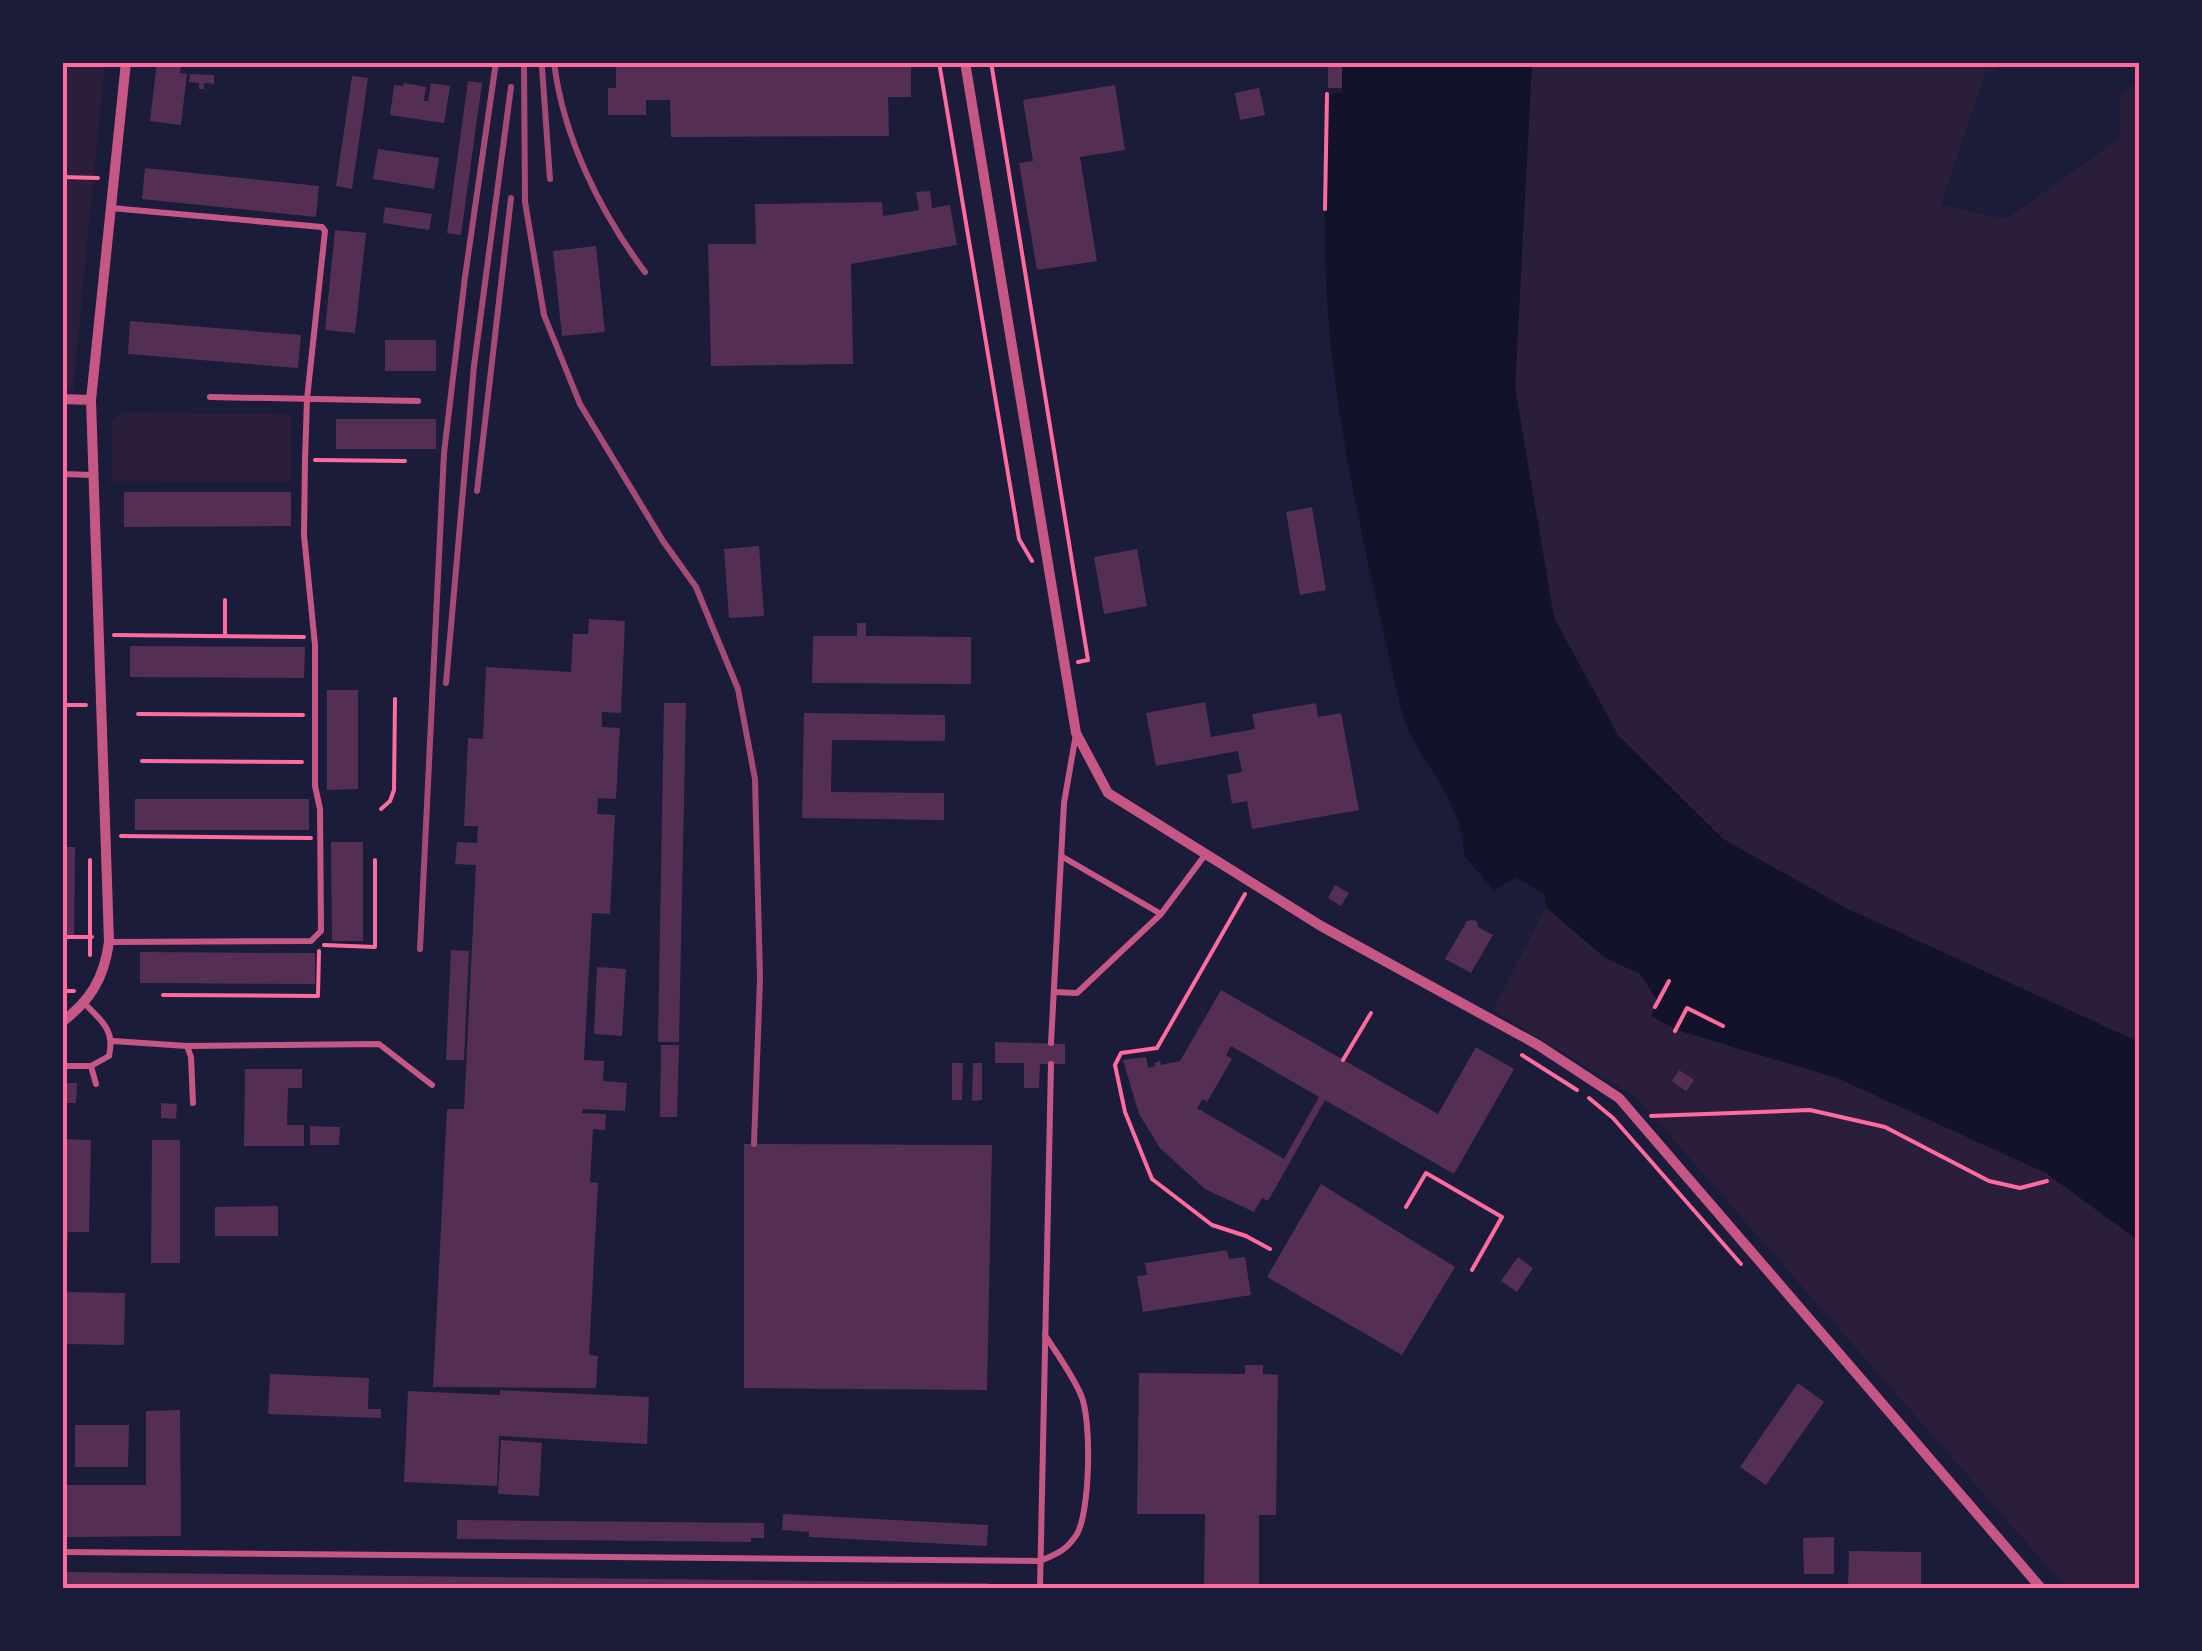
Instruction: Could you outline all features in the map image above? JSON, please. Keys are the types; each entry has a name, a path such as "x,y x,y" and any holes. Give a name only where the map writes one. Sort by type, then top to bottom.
{"street":[{"path":"62,1022 85,1004 98,984 109,942 91,400 126,62"},
{"path":"965,62 1076,733 1108,793 1396,969 1538,1045 1619,1098 2040,1588"},
{"path":"62,400 91,400"}],"lane":[{"path":"109,942 311,941 321,931 314,638 304,535 307,399 324,228 111,208"},
{"path":"210,396 418,402"},
{"path":"62,474 92,475"},
{"path":"1050,1043 1064,803 1076,733"},
{"path":"1053,992 1077,993 1161,914 1205,855"},
{"path":"1061,856 1161,914"},
{"path":"62,1066 91,1066 109,1056 113,1040 108,1027 85,1004"},
{"path":"113,1040 187,1046 379,1044 432,1084"},
{"path":"187,1046 191,1057 192,1103"},
{"path":"1040,1588 1050,1064"},
{"path":"91,1066 96,1084"},
{"path":"62,1552 1040,1561 1064,1551 1078,1532 1085,1513 1086,1414 1082,1396 1045,1334"}],"path":[{"path":"939,62 1018,533 1032,561"},
{"path":"991,62 1088,660 1065,664"},
{"path":"1324,208 1326,94"},
{"path":"62,177 102,179"},
{"path":"305,460 405,461"},
{"path":"225,600 225,636"},
{"path":"114,635 314,638"},
{"path":"154,636 154,646"},
{"path":"191,636 191,646"},
{"path":"252,637 252,646"},
{"path":"281,637 281,647"},
{"path":"381,809 394,790 394,699"},
{"path":"62,705 86,704"},
{"path":"138,714 315,715"},
{"path":"142,761 315,762"},
{"path":"281,830 281,838"},
{"path":"120,836 160,833 320,838"},
{"path":"163,996 318,996 319,944 375,947 375,860"},
{"path":"1246,894 1157,1048 1121,1054 1115,1065 1125,1112 1152,1179 1212,1225 1270,1249"},
{"path":"62,938 92,937"},
{"path":"1654,1007 1669,981"},
{"path":"1675,1031 1687,1008 1723,1026"},
{"path":"1344,1060 1370,1013"},
{"path":"1675,1114 1810,1110 1884,1127 1990,1182 2020,1188 2047,1181"},
{"path":"1406,1207 1426,1173 1502,1216 1472,1270"}],"shaded area":[{"path":"63,63 105,63 73,390 63,390"},
{"path":"1342,63 1532,63 1515,388 1554,618 1618,735 1723,839 1846,908 2139,1042 2139,1241 2046,1173 1837,1078 1677,1030 1651,1016 1658,1001 1640,974 1604,957 1546,907 1545,895 1516,877 1494,890 1464,856 1461,834 1447,795 1415,743 1400,705 1343,437 1328,315 1325,220 1327,94 1342,93"},
{"path":"1532,63 2008,63 1985,74 1941,205 2006,219 2120,138 2120,93 2139,82 2139,1042 1846,908 1723,839 1618,735 1554,618 1515,388"},
{"path":"124,412 291,414 291,482 112,481 112,421"},
{"path":"1546,907 1604,957 1640,974 1658,1002 1652,1016 1677,1030 1837,1078 2046,1173 2139,1241 2139,1588 2066,1588 1636,1097 1493,1010"}],"building":[{"path":"157,62 182,62 180,73 187,74 181,125 150,121"},
{"path":"616,62 911,62 911,97 888,97 889,136 671,137 670,100 646,100 646,115 608,115 608,88 616,88"},
{"path":"1328,62 1342,62 1342,88 1328,88"},
{"path":"190,74 214,75 214,84 204,83 204,89 199,89 199,83 189,82"},
{"path":"352,76 368,78 352,189 336,186"},
{"path":"468,81 482,83 461,235 447,233"},
{"path":"431,83 450,86 444,123 390,115 394,85 426,87 424,101 428,101"},
{"path":"1115,85 1125,150 1080,157 1097,261 1037,270 1019,163 1033,161 1023,100"},
{"path":"1259,88 1265,115 1240,120 1235,93"},
{"path":"378,149 439,158 434,189 373,179"},
{"path":"145,168 319,186 316,217 142,199"},
{"path":"930,191 932,208 950,205 957,245 851,264 853,364 711,366 708,244 756,244 755,204 882,202 883,216 919,210 916,192"},
{"path":"385,207 432,214 429,230 383,223"},
{"path":"335,230 366,233 355,333 325,330"},
{"path":"596,246 605,332 562,336 553,251"},
{"path":"130,321 301,335 298,368 128,354"},
{"path":"385,340 436,340 436,371 385,371"},
{"path":"336,419 436,419 436,449 336,449"},
{"path":"124,492 291,492 291,526 124,527"},
{"path":"1312,507 1326,590 1300,595 1286,512"},
{"path":"759,546 764,616 729,618 724,549"},
{"path":"1137,549 1147,606 1104,614 1094,557"},
{"path":"589,619 625,621 621,713 602,712 602,727 620,728 616,799 598,798 597,814 615,815 610,914 592,913 584,1060 604,1061 603,1081 627,1083 625,1111 583,1109 582,1113 606,1114 605,1130 593,1129 590,1182 598,1183 589,1355 598,1356 596,1388 433,1387 447,1109 464,1109 476,865 455,864 457,842 477,843 478,826 464,826 468,738 483,739 486,667 571,672 573,634 588,634"},
{"path":"857,623 866,623 866,636 971,637 971,684 812,683 813,636 857,636"},
{"path":"130,646 305,647 304,678 130,677"},
{"path":"327,690 358,690 358,789 327,790"},
{"path":"1205,702 1211,737 1255,729 1252,714 1316,703 1318,717 1341,713 1359,810 1252,829 1247,801 1232,804 1227,775 1242,772 1238,751 1156,766 1146,713"},
{"path":"664,703 686,703 679,1042 658,1042"},
{"path":"804,713 945,715 945,741 832,740 831,792 944,793 944,820 802,818"},
{"path":"135,799 309,799 309,830 135,830"},
{"path":"331,842 363,842 363,941 332,941"},
{"path":"62,847 75,847 74,935 62,935"},
{"path":"1335,885 1349,893 1341,906 1328,898"},
{"path":"1472,920 1493,935 1471,973 1445,959 1467,921"},
{"path":"451,950 469,951 464,1060 446,1060"},
{"path":"140,952 315,953 315,984 140,983"},
{"path":"597,967 626,969 622,1036 594,1034"},
{"path":"1221,990 1438,1114 1476,1047 1514,1069 1454,1174 1325,1100 1268,1201 1262,1198 1254,1212 1205,1189 1160,1148 1139,1114 1123,1060 1146,1057 1148,1068 1160,1061 1161,1065 1180,1061","holes":["1231,1046 1319,1097 1284,1159 1197,1108 1203,1099 1207,1102 1232,1059 1226,1055"]},
{"path":"995,1042 1065,1044 1065,1064 1040,1064 1039,1088 1024,1088 1024,1063 995,1063"},
{"path":"661,1045 679,1045 677,1117 660,1117"},
{"path":"952,1063 963,1063 962,1100 952,1100"},
{"path":"973,1063 982,1063 982,1100 972,1101"},
{"path":"245,1069 302,1069 302,1088 288,1088 287,1125 304,1125 304,1146 244,1146"},
{"path":"1679,1070 1694,1080 1686,1091 1672,1081"},
{"path":"62,1083 77,1083 76,1103 62,1103"},
{"path":"161,1103 177,1104 176,1119 161,1118"},
{"path":"310,1126 340,1127 339,1145 310,1145"},
{"path":"62,1139 91,1140 89,1232 68,1232 67,1247 62,1247"},
{"path":"152,1140 180,1140 180,1263 151,1263"},
{"path":"744,1144 992,1145 987,1390 744,1388"},
{"path":"1321,1184 1455,1267 1402,1355 1267,1277"},
{"path":"278,1206 278,1236 215,1236 215,1207"},
{"path":"1227,1250 1229,1259 1245,1257 1251,1295 1143,1312 1137,1276 1147,1275 1145,1263"},
{"path":"1518,1257 1533,1268 1517,1292 1501,1281"},
{"path":"62,1292 125,1293 124,1345 62,1344"},
{"path":"1245,1365 1263,1365 1263,1374 1278,1375 1276,1515 1259,1515 1259,1586 1204,1588 1205,1514 1137,1514 1139,1373 1245,1374"},
{"path":"270,1374 369,1378 368,1409 381,1409 381,1418 268,1414"},
{"path":"1798,1383 1824,1402 1766,1485 1740,1467"},
{"path":"500,1390 649,1397 647,1444 499,1436 497,1486 404,1482 408,1391 500,1395"},
{"path":"180,1410 181,1536 67,1537 67,1485 146,1485 146,1411"},
{"path":"75,1425 129,1425 128,1467 75,1467"},
{"path":"501,1440 542,1443 539,1496 498,1494"},
{"path":"783,1514 988,1525 987,1546 809,1537 809,1532 782,1530"},
{"path":"457,1520 764,1523 764,1538 751,1538 751,1542 457,1539"},
{"path":"1834,1537 1834,1574 1804,1574 1803,1538"},
{"path":"1849,1551 1921,1552 1921,1588 1848,1588"},
{"path":"62,1572 988,1583 988,1588 62,1588"},
{"path":"1069,1584 1155,1585 1155,1588 1069,1588"}],"railway":[{"path":"420,949 444,453 496,62"},
{"path":"524,62 525,202 544,315 580,404 663,541 696,587 738,689 755,779 760,978 754,1144"},
{"path":"554,62 566,118 586,173 645,272"},
{"path":"542,67 550,179"},
{"path":"446,683 474,366 511,87"},
{"path":"477,491 511,198"}]}
